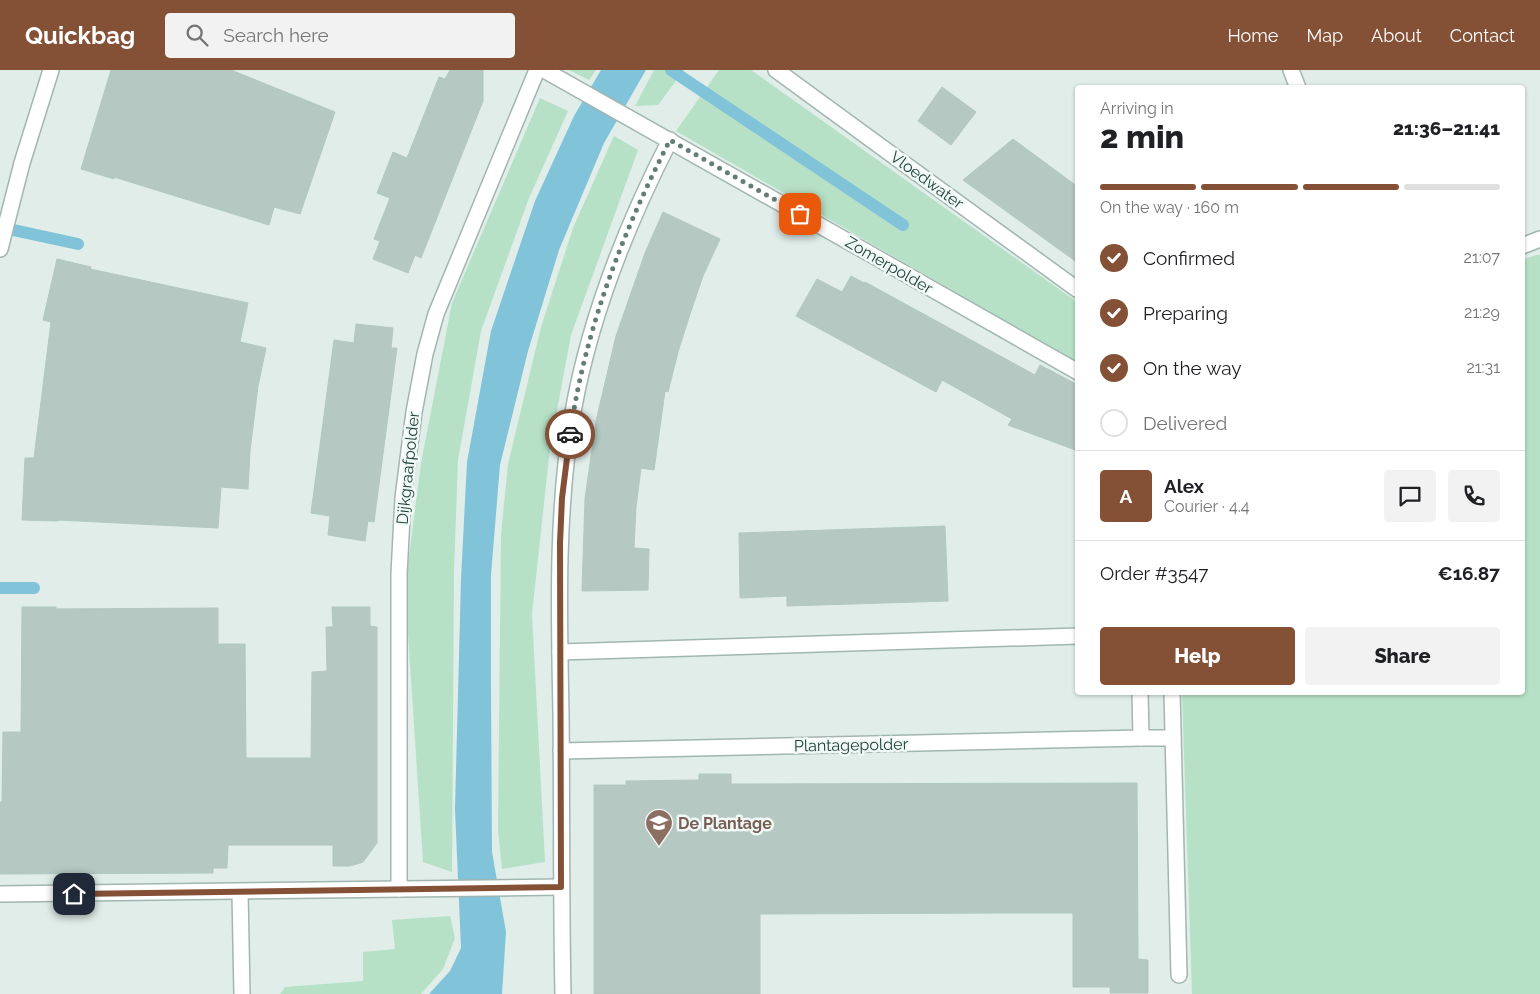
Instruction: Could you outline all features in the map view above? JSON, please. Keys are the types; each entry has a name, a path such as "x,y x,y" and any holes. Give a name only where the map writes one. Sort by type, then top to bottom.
{"street":[{"path":"0,249 22,163 51,70"},
{"name":"Dijkgraafpolder","path":"399,889 399,574 403,498 414,412 425,354 436,314 537,70"},
{"name":"Zomerpolder","path":"544,70 1075,370"},
{"name":"Vloedwater","path":"776,70 1075,288"},
{"path":"1291,70 1297,85"},
{"path":"563,994 559,589 562,498 575,403 593,327 616,260 641,199 670,140"},
{"path":"1525,245 1540,239"},
{"path":"560,652 1075,636"},
{"path":"1140,695 1141,738"},
{"path":"1172,695 1179,975"},
{"name":"Plantagepolder","path":"561,751 1173,738"},
{"path":"0,894 561,887"},
{"path":"240,892 242,994"}],"green space":[{"path":"569,70 596,70 589,80"},
{"path":"654,70 684,70 658,105 635,106"},
{"path":"719,70 751,70 1075,301 1075,361 676,131"},
{"path":"540,98 568,111 529,198 481,331 458,460 454,571 452,872 423,862 405,588 421,463 452,303"},
{"path":"614,136 638,150 571,335 550,448 532,614 545,862 502,869 498,830 501,535 508,464 541,327 573,228"},
{"path":"1540,255 1540,994 1192,994 1182,695 1525,695 1525,259"},
{"path":"450,916 455,938 443,969 421,994 280,994 285,987 363,981 363,952 395,949 392,920"}],"water":[{"path":"601,70 646,70 604,143 559,250 528,351 500,465 491,575 491,691 492,852 506,932 502,994 429,994 450,971 461,948 455,809 461,579 467,462 491,331 535,201 574,116"}],"building":[{"path":"111,70 231,70 335,112 300,214 274,207 269,225 114,177 114,179 81,169"},
{"path":"450,70 483,70 483,101 421,258 415,255 408,273 373,259 380,241 374,239 390,198 377,193 393,152 407,158 439,77 445,79"},
{"path":"942,87 976,112 951,145 918,121"},
{"path":"1013,139 1075,185 1075,261 963,180"},
{"path":"663,212 720,239 703,276 678,352 668,392 665,391 654,470 641,468 636,507 634,548 649,549 648,590 582,591 585,499 596,421 616,336 645,253"},
{"path":"57,259 91,267 90,269 248,303 240,342 266,348 258,386 250,451 248,489 221,487 218,528 22,520 25,458 34,458 51,322 43,320"},
{"path":"851,276 1035,375 1040,365 1075,383 1075,450 1008,425 1012,419 942,380 936,392 796,316 817,279 842,292"},
{"path":"356,324 393,328 391,348 397,348 374,522 368,521 365,541 328,535 330,516 311,513 334,340 354,343"},
{"path":"945,526 948,601 787,606 787,596 740,598 739,533"},
{"path":"22,607 56,607 56,609 218,608 218,644 245,644 246,758 311,758 312,672 327,671 326,627 333,627 332,607 370,607 370,626 377,627 377,843 363,862 350,866 333,866 333,845 228,845 227,868 213,868 213,873 0,874 0,802 2,802 3,732 21,732"},
{"path":"699,774 731,774 731,784 1137,783 1138,959 1148,960 1148,993 1110,993 1110,987 1073,987 1073,913 1001,913 760,914 760,994 594,994 594,785 626,785 626,781 699,780"}],"waterway":[{"path":"671,70 903,225"},
{"path":"0,227 78,244"},
{"path":"0,588 34,588"}],"way so far":[{"path":"570,434 593,327 607,284 641,199 670,140 800,214"}],"place":[{"name":"De Plantage","path":"659,847"}],"route":[{"path":"74,894 561,887 559,589 562,498 570,434"}]}
